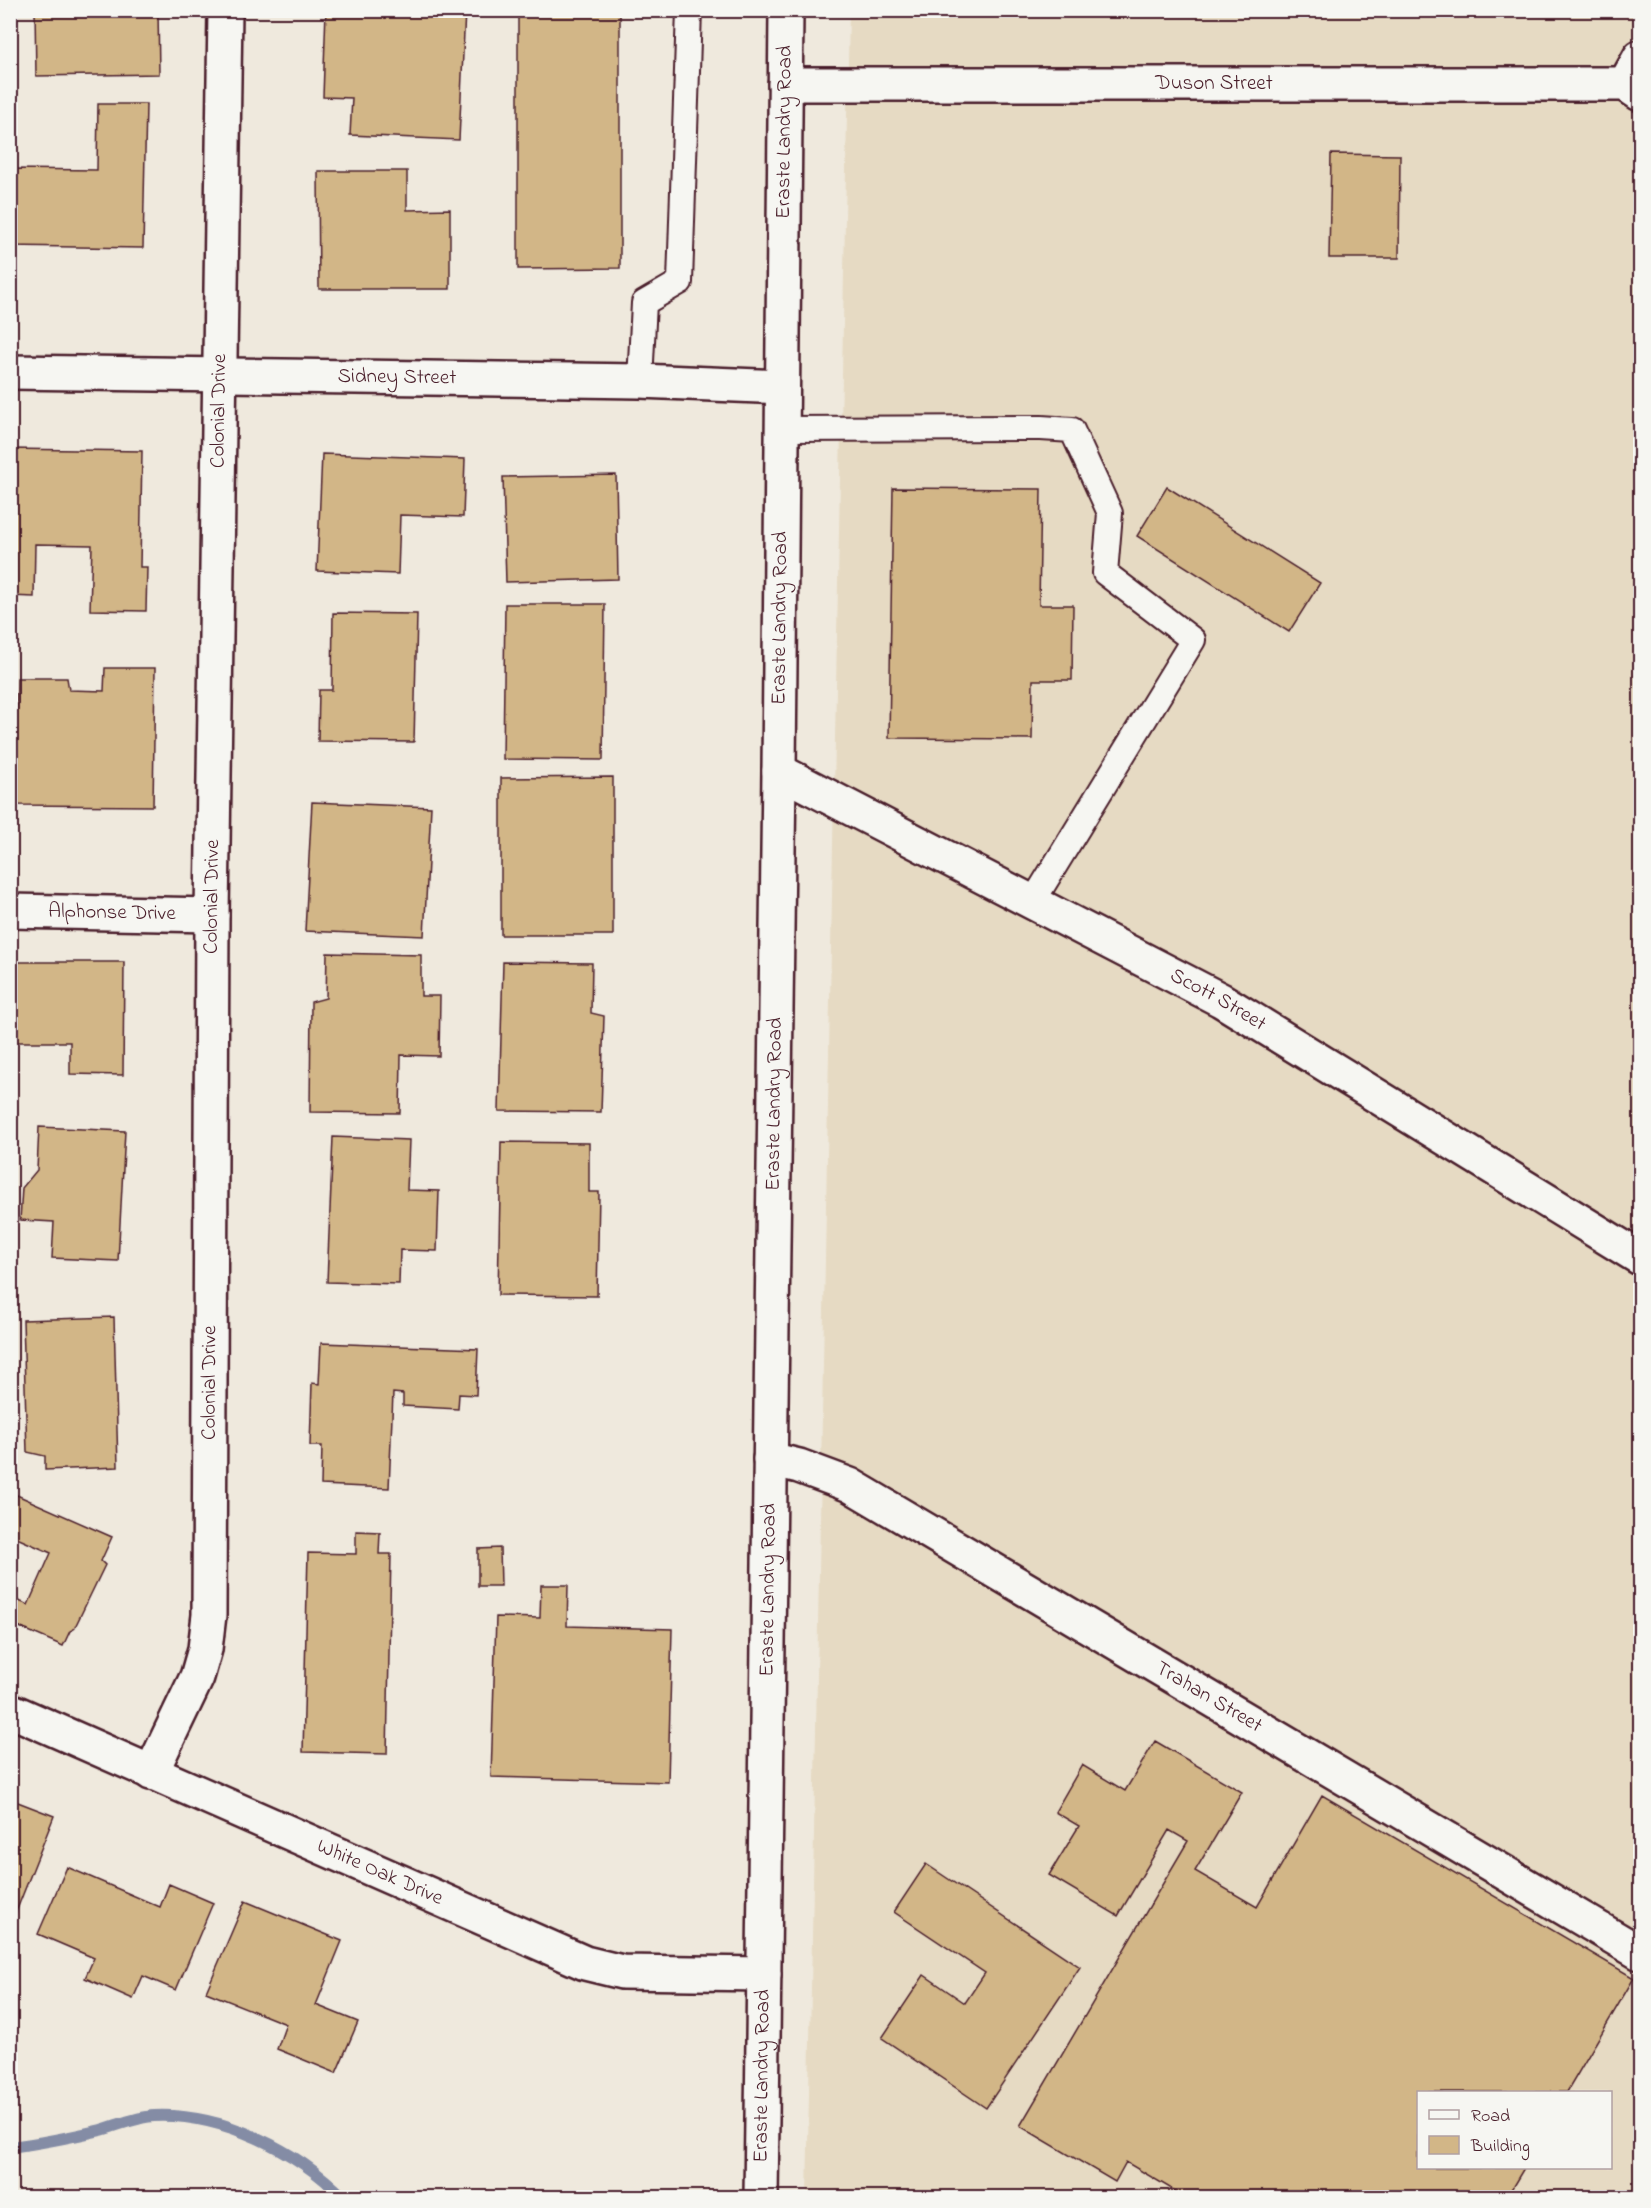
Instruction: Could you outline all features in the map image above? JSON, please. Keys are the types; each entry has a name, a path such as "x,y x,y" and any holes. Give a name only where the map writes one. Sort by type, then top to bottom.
{"street":[{"name":"Colonial Drive","path":"152,1773 198,1677 205,1649 209,1615 212,915 225,10"},
{"name":"Eraste Landry Road","path":"761,2198 786,10"},
{"name":"Duson Street","path":"785,84 1635,78"},
{"name":"Sidney Street","path":"10,372 640,381 782,387"},
{"name":"Scott Street","path":"779,771 1221,1000 1641,1258"},
{"name":"Alphonse Drive","path":"10,911 212,915"},
{"name":"Trahan Street","path":"770,1459 799,1466 850,1485 1641,1953"},
{"name":"White Oak Drive","path":"10,1710 585,1963 622,1972 764,1974"}],"lane":[{"path":"640,381 644,303 680,282 689,10"},
{"path":"782,429 1041,428 1072,430 1110,513 1105,573 1193,640 1032,903"}],"shaded area":[{"path":"849,11 1640,11 1640,2197 807,2197"}],"building":[{"path":"35,10 158,10 159,74 36,76"},
{"path":"326,10 465,10 459,140 350,135 352,98 323,97"},
{"path":"518,10 620,10 620,268 518,269"},
{"path":"98,104 146,104 143,248 10,246 10,169 97,170"},
{"path":"1331,154 1400,155 1399,258 1329,258"},
{"path":"318,171 407,171 407,210 450,209 450,289 319,289"},
{"path":"10,449 142,451 140,567 147,567 146,611 90,610 92,545 35,544 34,597 10,596"},
{"path":"322,454 465,459 463,517 400,515 398,574 317,571"},
{"path":"616,475 618,579 506,582 503,477"},
{"path":"1167,487 1320,583 1289,632 1137,536"},
{"path":"893,488 1041,489 1039,605 1073,605 1072,680 1033,680 1032,739 889,738"},
{"path":"505,604 605,604 603,760 503,759"},
{"path":"333,613 417,614 414,742 318,741 319,690 332,690"},
{"path":"105,668 155,668 153,806 15,805 17,678 67,678 69,690 104,691"},
{"path":"613,777 613,935 501,935 501,778"},
{"path":"312,802 431,807 424,936 305,931"},
{"path":"327,953 421,955 421,996 440,996 439,1056 401,1055 400,1113 310,1112 311,1002 326,998"},
{"path":"10,962 124,962 123,1075 70,1074 70,1042 10,1042"},
{"path":"503,962 592,963 591,1013 604,1016 601,1112 499,1111"},
{"path":"39,1127 125,1131 118,1261 52,1258 54,1222 20,1220 22,1188 37,1170"},
{"path":"333,1137 409,1140 407,1190 439,1191 437,1251 400,1250 399,1284 327,1282"},
{"path":"501,1142 589,1143 589,1192 599,1192 597,1296 498,1295"},
{"path":"114,1317 118,1467 45,1470 45,1456 27,1452 23,1320"},
{"path":"321,1343 478,1349 476,1395 459,1394 458,1409 403,1406 403,1394 393,1393 389,1488 321,1485 322,1446 310,1446 312,1383 319,1384"},
{"path":"10,1492 112,1537 101,1561 105,1565 74,1629 70,1631 63,1646 10,1623 10,1597 28,1605 51,1553 10,1535"},
{"path":"356,1531 380,1532 379,1554 391,1554 387,1754 303,1752 308,1553 356,1554"},
{"path":"500,1548 501,1586 478,1586 478,1549"},
{"path":"541,1585 568,1585 567,1626 672,1629 668,1782 491,1777 496,1617 540,1618"},
{"path":"1155,1741 1242,1792 1195,1871 1257,1907 1322,1795 1634,1978 1568,2091 1417,2091 1417,2169 1523,2169 1506,2198 1477,2198 1467,2191 1463,2198 1187,2198 1126,2162 1115,2182 1020,2126 1188,1841 1169,1830 1118,1916 1049,1875 1079,1826 1055,1812 1082,1765 1125,1791"},
{"path":"10,1799 54,1816 10,1927"},
{"path":"926,1864 1080,1967 986,2108 882,2038 924,1975 965,2003 985,1973 894,1912"},
{"path":"67,1867 160,1907 169,1884 213,1903 176,1990 143,1976 133,1999 85,1978 94,1958 38,1934"},
{"path":"245,1901 342,1941 316,2005 358,2022 336,2073 277,2049 286,2024 206,1992"}],"waterway":[{"path":"10,2147 79,2135 148,2117 180,2117 232,2128 257,2138 304,2165 344,2198"}]}
